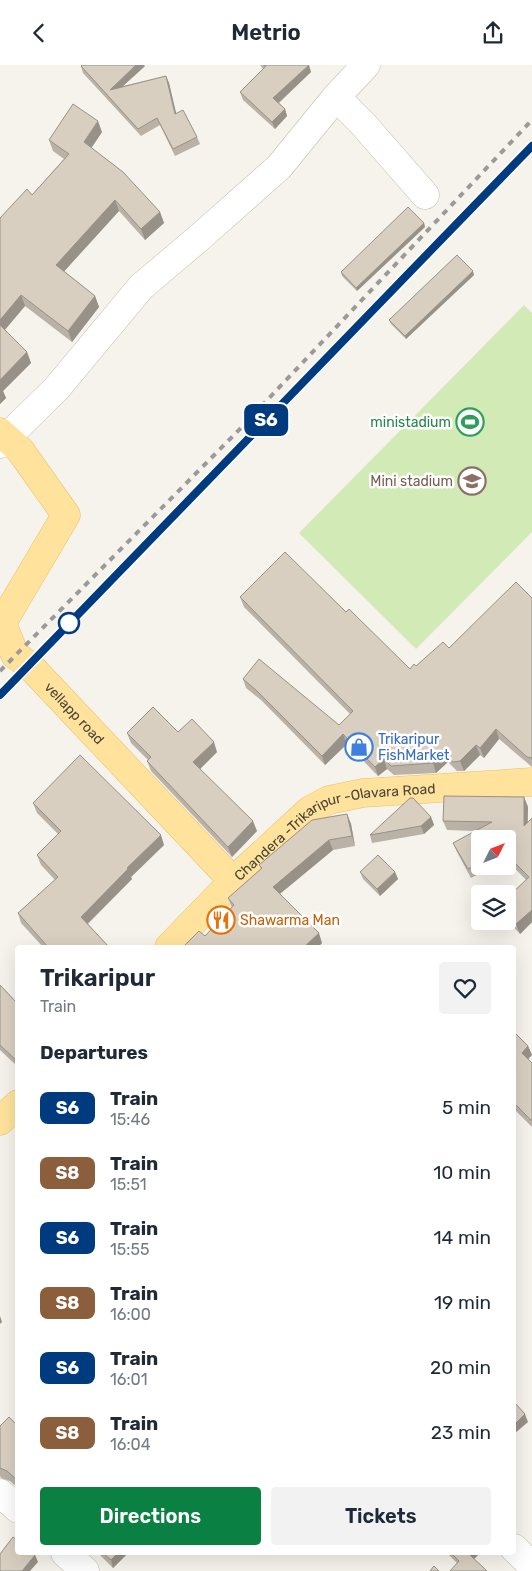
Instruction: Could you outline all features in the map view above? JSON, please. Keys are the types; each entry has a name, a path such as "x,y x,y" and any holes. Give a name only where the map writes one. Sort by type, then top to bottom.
{"main road":[{"name":"vellapp road","path":"2,438 20,450 66,515 2,623 15,655 29,665 233,881"},
{"name":"Chandera -Trikaripur -Olavara Road","path":"171,945 233,881 310,810 329,800 363,793 532,782"}],"street":[{"path":"2,438 57,388 141,287 279,167 336,97 366,65"},
{"path":"336,97 363,124 425,195"},
{"path":"0,1493 15,1506"},
{"path":"516,1551 532,1566"},
{"path":"67,1555 85,1571"}],"green space":[{"name":"ministadium","path":"524,305 532,313 532,532 416,649 299,533"}],"building":[{"path":"82,65 136,65 110,90 166,76 175,114 183,110 197,137 173,149 157,118 138,129"},
{"path":"264,65 309,65 273,98 285,109 272,122 240,92 266,66"},
{"path":"73,104 98,121 84,142 123,172 160,212 141,229 115,200 56,265 95,296 68,331 21,295 0,320 0,218 27,189 32,195 69,154 49,140"},
{"path":"408,207 424,223 356,288 341,272"},
{"path":"457,255 473,271 405,336 389,320"},
{"path":"0,325 27,352 0,380"},
{"path":"285,552 346,612 349,609 410,669 443,642 449,648 516,582 532,598 532,758 527,757 496,729 480,748 476,745 460,761 453,762 445,752 433,763 391,766 384,759 375,767 343,734 322,756 243,679 259,659 339,725 353,711 240,597"},
{"path":"153,707 178,732 192,719 214,742 193,762 253,821 228,847 147,761 151,757 127,733"},
{"path":"80,755 161,835 81,917 107,945 46,945 18,913 58,877 37,855 61,831 33,803"},
{"path":"444,796 524,797 524,826 532,818 532,910 516,924 516,889 529,877 516,864 516,830 477,830 492,822 443,821"},
{"path":"410,798 413,798 431,817 421,826 370,835"},
{"path":"347,814 352,836 329,840 273,887 319,933 306,945 185,945 199,931 205,936 234,905 228,898 262,868 259,865 312,820"},
{"path":"471,833 471,868 468,869 453,843"},
{"path":"378,855 395,872 377,889 360,872"},
{"path":"0,985 15,1001 15,1059 0,1045"},
{"path":"516,1034 528,1046 522,1053 532,1063 532,1121 516,1105"},
{"path":"516,1404 525,1414 516,1423"},
{"path":"9,1417 15,1423 15,1478 0,1468 0,1426"},
{"path":"13,1537 15,1539 15,1555 35,1555 22,1571 0,1571 0,1554"},
{"path":"105,1555 116,1555 111,1560"},
{"path":"453,1555 470,1555 487,1571 450,1571 459,1561"},
{"path":"434,1566 439,1571 430,1571"}],"railway":[{"path":"0,671 237,432 532,120"},
{"path":"0,694 532,146"}],"train":[{"name":"S6","path":"0,695 532,146"}],"place":[{"name":"ministadium","path":"470,422"},
{"name":"Mini stadium","path":"472,481"},
{"name":"Trikaripur FishMarket","path":"359,747"},
{"name":"Shawarma Man","path":"221,920"}]}
